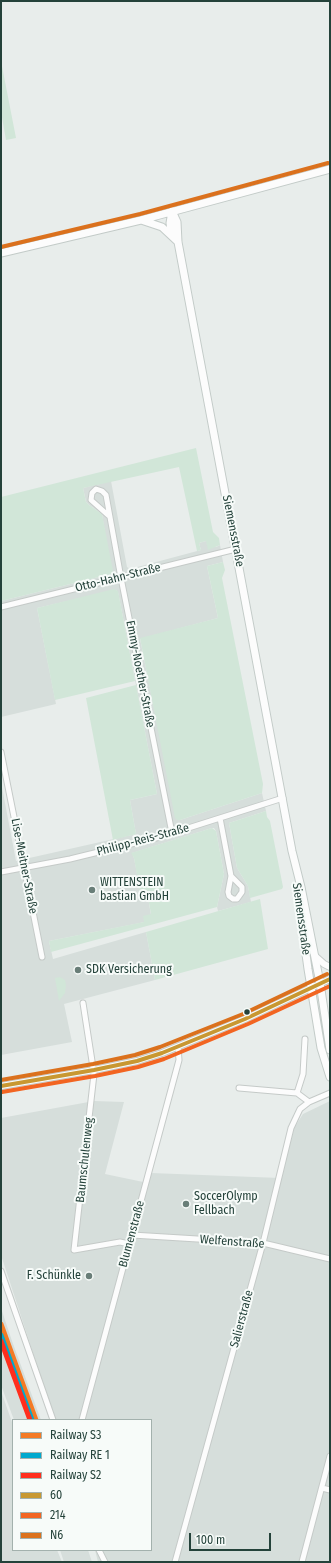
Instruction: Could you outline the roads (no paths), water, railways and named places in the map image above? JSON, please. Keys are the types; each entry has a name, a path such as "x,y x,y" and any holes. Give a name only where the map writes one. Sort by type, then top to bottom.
{"main road":[{"path":"1,253 141,220 330,169"},
{"path":"172,211 170,223 172,236"},
{"name":"Siemensstraße","path":"172,211 177,222 178,242 283,798 321,1048 330,1077"},
{"path":"141,220 162,227 178,242"},
{"name":"Siemensstraße","path":"292,851 315,956 330,1050"}],"street":[{"name":"Emmy-Noether-Straße","path":"109,516 91,500 92,493 96,489 102,491 106,495 172,833"},
{"name":"Otto-Hahn-Straße","path":"1,607 236,549"},
{"name":"Lise-Meitner-Straße","path":"1,752 42,957"},
{"name":"Philipp-Reis-Straße","path":"1,872 70,859 172,833 283,798"},
{"path":"220,818 231,876"},
{"path":"315,956 330,967"},
{"path":"1,1086 94,1070 136,1061 178,1047 260,1012 330,978"},
{"name":"Baumschulenweg","path":"84,1003 94,1070 74,1250 120,1242 130,1244"},
{"path":"297,1093 303,1074 305,1039"},
{"name":"Blumenstraße","path":"82,1419 179,1060 178,1047"},
{"path":"239,1088 297,1093 309,1102"},
{"name":"Salierstraße","path":"175,1562 263,1243 291,1128 300,1109 309,1102 330,1092"},
{"name":"Welfenstraße","path":"132,1235 263,1243 330,1259"},
{"path":"1,1271 53,1419"},
{"path":"302,1562 330,1456"},
{"path":"322,1488 330,1490"},
{"path":"99,1551 104,1562"}],"rail line":[{"name":"S3","path":"1,1324 36,1419"},
{"name":"S2","path":"1,1341 30,1419"}],"place":[{"name":"WITTENSTEIN bastian GmbH","path":"92,890"},
{"name":"SDK Versicherung","path":"78,970"},
{"name":"SoccerOlymp Fellbach","path":"186,1204"},
{"name":"F. Schünkle","path":"89,1276"}]}
